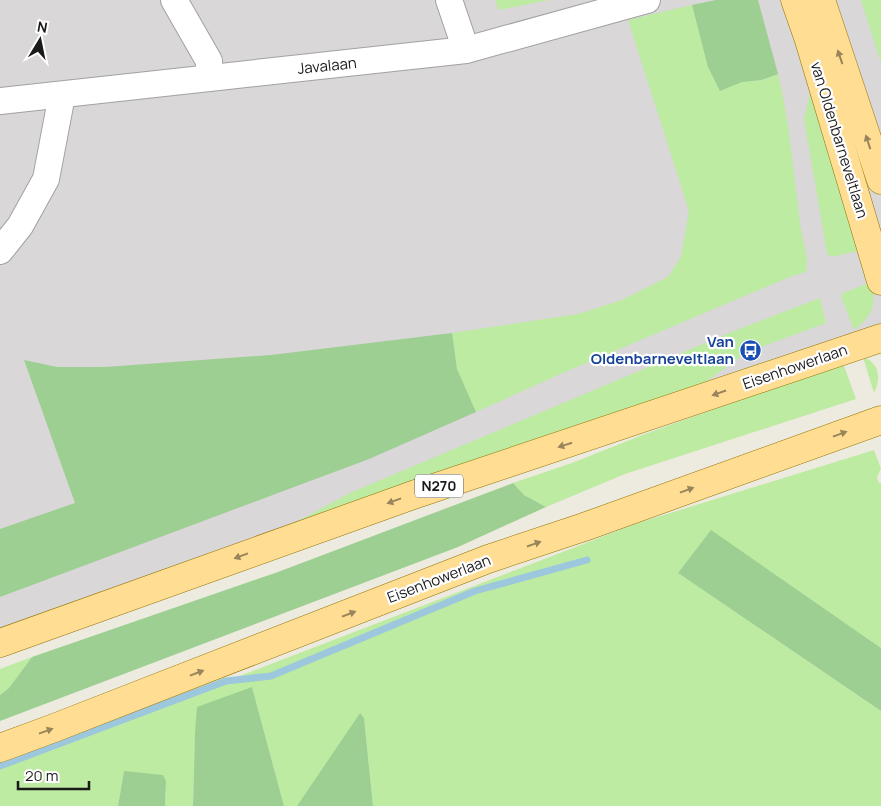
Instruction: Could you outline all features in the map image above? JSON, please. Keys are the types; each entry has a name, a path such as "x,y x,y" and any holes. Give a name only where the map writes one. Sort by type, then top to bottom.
{"main road":[{"name":"van Oldenbarneveltlaan","path":"795,0 809,40 881,281"},
{"name":"van Oldenbarneveltlaan","path":"821,0 881,180"},
{"name":"Eisenhowerlaan","path":"0,643 416,494 881,338"},
{"name":"Eisenhowerlaan","path":"0,748 488,559 584,527 881,420"}],"street":[{"path":"174,0 209,61 209,78"},
{"path":"449,0 466,50"},
{"name":"Javalaan","path":"0,101 466,50 647,0"},
{"path":"0,251 20,226 46,179 62,94"}],"shaded area":[{"path":"0,0 881,0 881,330 0,647"}],"green space":[{"path":"495,0 549,0 499,10"},
{"path":"716,0 758,0 778,74 761,80 742,82 720,91 708,67 692,5"},
{"path":"861,0 881,0 881,63"},
{"path":"692,5 708,67 720,90 742,82 761,80 778,74 806,254 806,272 792,276 565,372 476,412 457,369 452,333 578,314 622,300 668,277 681,257 689,211 628,20"},
{"path":"811,90 858,251 831,257 827,253 804,119"},
{"path":"872,282 874,297 872,309 854,330 841,296 843,293"},
{"path":"820,298 826,323 747,352 700,386 278,532 350,493 734,331"},
{"path":"452,333 457,369 476,412 369,459 0,597 0,529 75,503 24,360 57,367 105,367 271,355"},
{"path":"863,357 876,367 878,382 874,393"},
{"path":"843,363 856,399 625,474 546,507 524,495 513,483 572,463 645,434"},
{"path":"874,450 881,469 877,477 879,483 881,483 881,648 711,531 678,573 881,711 881,806 373,806 364,718 360,713 297,806 284,806 252,687 195,732 193,806 165,806 166,781 124,771 118,806 0,806 0,768 638,523"},
{"path":"513,483 524,495 546,507 458,547 0,721 0,695 9,688 32,657 278,572"},
{"path":"711,530 881,648 881,711 678,573"},
{"path":"32,657 9,688 0,695 0,669"},
{"path":"252,687 284,806 193,806 197,707"},
{"path":"360,713 364,718 373,806 297,806"},
{"path":"124,771 163,775 166,781 165,806 118,806"}],"waterway":[{"path":"0,766 226,681 271,676 475,591 587,560"}],"place":[{"name":"Van Oldenbarneveltlaan","path":"750,351"}]}
